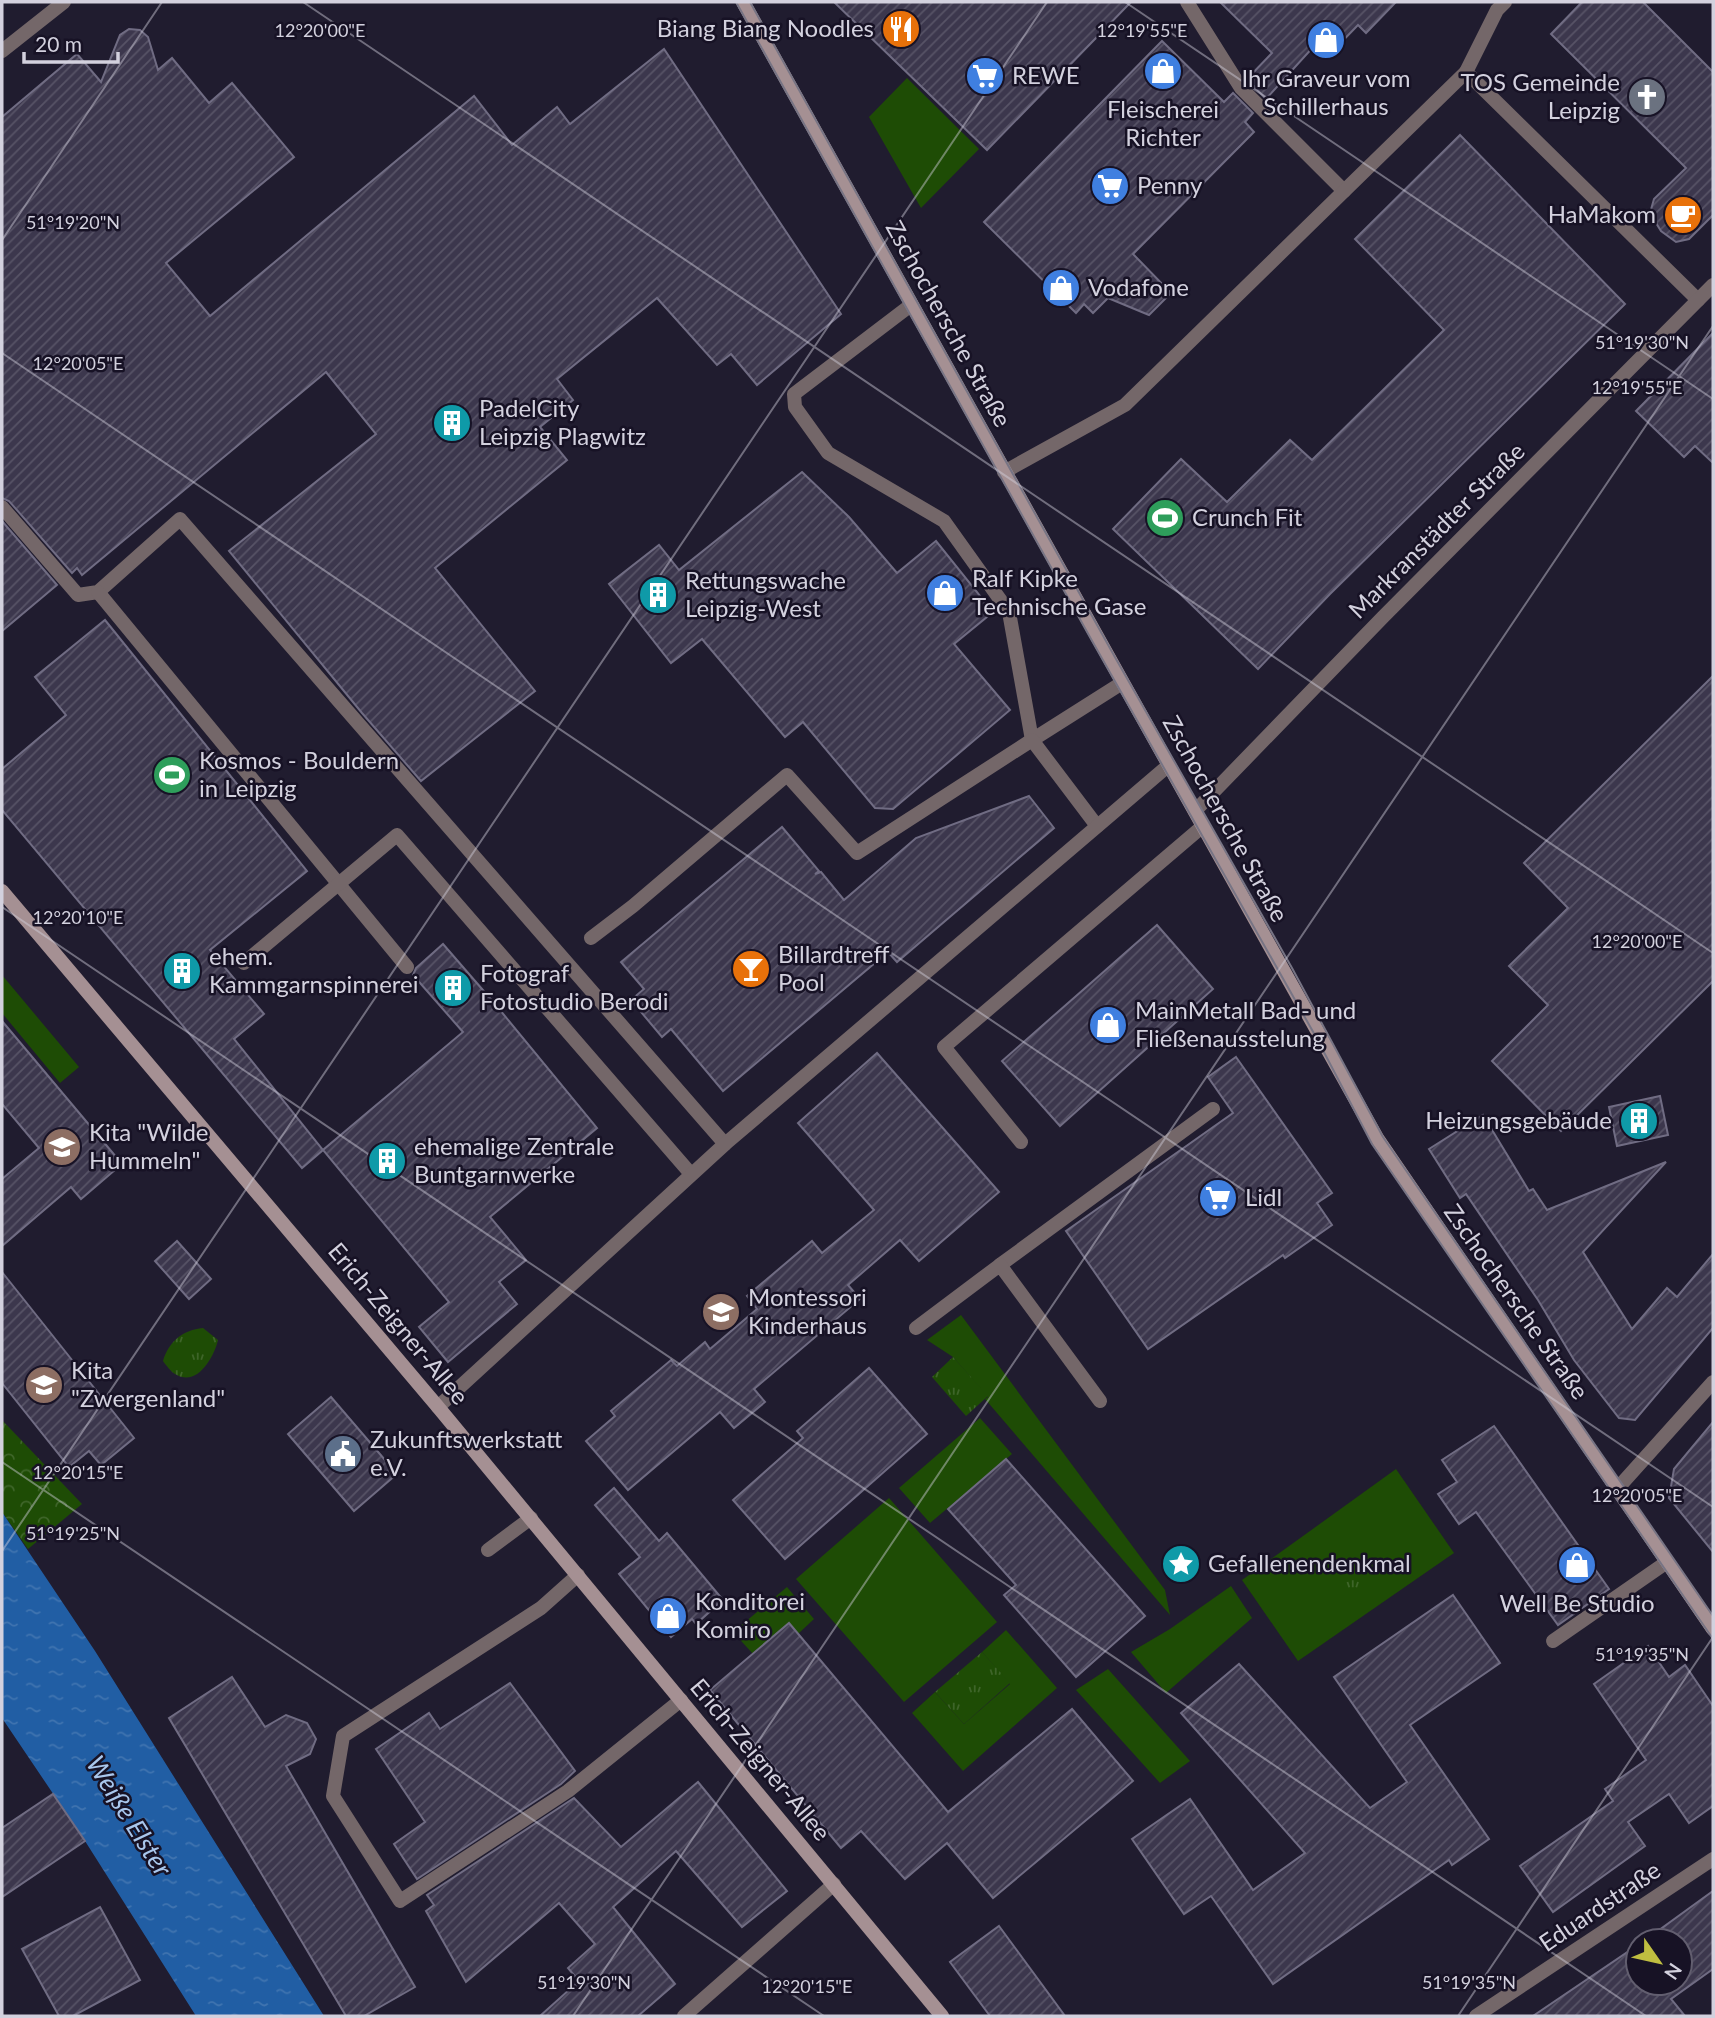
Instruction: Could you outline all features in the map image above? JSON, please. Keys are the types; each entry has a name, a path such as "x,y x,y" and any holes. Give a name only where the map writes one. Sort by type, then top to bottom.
{"main road":[{"name":"Zschochersche Straße","path":"743,2 1377,1138 1713,1629"},
{"name":"Erich-Zeigner-Allee","path":"2,891 531,1518 942,2016"}],"street":[{"path":"2,51 64,2"},
{"path":"1187,2 1241,88 1344,191"},
{"path":"1003,472 1125,405 1466,72 1497,10 1505,2"},
{"path":"1466,72 1698,300"},
{"name":"Markranstädter Straße","path":"1195,811 1383,617 1713,285"},
{"path":"911,305 794,394 795,407 828,453 944,521 1009,612 1032,740 1097,826"},
{"path":"2,507 78,595 98,592 180,519 724,1144"},
{"path":"98,592 407,967"},
{"path":"591,938 633,906 787,775 857,853 1122,683"},
{"path":"438,1407 724,1144 1169,765"},
{"path":"1021,1142 944,1047 1203,826"},
{"path":"244,963 341,885 397,835 691,1174"},
{"path":"915,1328 1213,1109"},
{"path":"1000,1265 1101,1401"},
{"path":"1617,1489 1713,1382"},
{"path":"488,1550 531,1518"},
{"path":"1553,1641 1667,1562"},
{"path":"578,1575 541,1608 343,1736 333,1796 400,1901 568,1791 681,1700"},
{"name":"Eduardstraße","path":"1476,2016 1713,1859"},
{"path":"684,2016 834,1884"}],"green space":[{"path":"907,78 979,149 921,208 869,117"},
{"path":"2,975 79,1067 60,1083 2,1013"},
{"path":"961,1315 1165,1590 1170,1615 985,1399 988,1397 953,1357 927,1340"},
{"path":"203,1328 218,1340 208,1362 197,1374 190,1377 173,1373 163,1361 173,1342 189,1331"},
{"path":"953,1357 988,1396 966,1416 932,1377"},
{"path":"980,1418 1012,1454 930,1523 899,1488"},
{"path":"2,1420 82,1504 28,1549 2,1512"},
{"path":"1396,1469 1454,1553 1298,1661 1242,1580"},
{"path":"889,1498 997,1622 904,1702 796,1579"},
{"path":"1368,1550 1388,1578 1353,1606 1329,1576"},
{"path":"1231,1586 1252,1618 1166,1693 1131,1652 1170,1629"},
{"path":"787,1587 814,1619 798,1634 789,1623 753,1654 733,1632"},
{"path":"1006,1630 1057,1688 963,1771 912,1713 935,1692 964,1724 1010,1684 982,1652"},
{"path":"982,1652 1010,1683 964,1724 935,1692"},
{"path":"1108,1669 1190,1761 1160,1783 1076,1690"}],"water":[{"name":"Weiße Elster","path":"2,1512 95,1651 324,2016 196,2016 85,1841 2,1718"}],"building":[{"name":"REWE","path":"834,2 1131,2 987,150"},
{"path":"1220,2 1396,2 1366,33 1358,25 1327,57 1315,45 1266,99 1247,79 1272,53"},
{"path":"1582,2 1643,2 1713,72 1713,215 1689,239 1676,242 1661,231 1650,213 1654,199 1686,168 1551,34"},
{"path":"129,29 140,30 148,37 158,70 172,58 209,103 232,83 294,157 166,263 210,316 474,96 512,145 557,107 570,124 664,49 841,314 757,385 731,354 717,365 657,298 557,379 573,400 540,427 567,460 435,568 535,691 421,781 229,551 376,434 326,372 82,575 77,568 72,573 9,501 2,498 2,117 77,54 101,82 120,35"},
{"name":"Penny","path":"1162,41 1224,102 1233,93 1253,113 1245,122 1254,132 1133,254 1171,293 1149,315 1108,298 1093,313 1084,304 1076,313 984,222"},
{"path":"1460,135 1625,304 1330,594 1258,669 1113,529 1181,459 1227,502 1290,440 1312,460 1444,330 1355,239"},
{"path":"1713,333 1713,463 1695,446 1684,457 1636,411"},
{"path":"802,472 849,517 897,573 936,541 993,612 954,644 1010,710 893,809 875,808 803,722 785,737 702,639 671,663 609,584 659,545 679,570"},
{"path":"2,521 57,585 2,631"},
{"path":"105,620 307,871 210,950 264,1014 234,1039 323,1150 302,1168 2,810 2,769 66,715 35,677"},
{"path":"1713,676 1713,981 1561,1131 1492,1061 1548,1005 1509,966 1568,908 1524,863"},
{"path":"1029,796 1054,828 897,962 888,952 723,1091 671,1029 662,1037 631,1000 644,989 621,962 782,827 819,871 815,874 821,872 844,900 916,838"},
{"name":"MainMetall Bad- und Fließenausstelung","path":"1157,925 1213,989 1060,1126 1002,1061"},
{"name":"ehemalige Zentrale Buntgarnwerke","path":"443,944 597,1128 490,1217 526,1260 499,1282 517,1304 448,1362 419,1327 449,1302 323,1150 463,1032 413,975 416,968"},
{"path":"2,1021 122,1164 81,1199 71,1187 2,1246 2,1179 39,1148 2,1104"},
{"path":"877,1053 999,1192 919,1261 900,1240 848,1285 860,1299 754,1389 765,1402 734,1428 720,1412 628,1490 586,1441 615,1416 611,1411 671,1360 677,1366 705,1342 710,1349 757,1309 747,1296 812,1241 822,1253 874,1210 798,1123"},
{"name":"Lidl","path":"1236,1057 1332,1193 1317,1203 1332,1225 1285,1258 1283,1255 1148,1349 1066,1231 1233,1113 1208,1077"},
{"name":"Heizungsgebäude","path":"1660,1096 1668,1135 1617,1146 1609,1107"},
{"path":"1483,1115 1529,1191 1533,1189 1547,1210 1666,1162 1583,1252 1632,1329 1667,1288 1677,1297 1713,1254 1713,1328 1635,1420 1619,1418 1574,1360 1538,1300 1466,1194 1460,1198 1429,1149"},
{"path":"177,1241 211,1279 189,1299 155,1261"},
{"path":"2,1272 134,1438 101,1465 89,1451 69,1467 2,1383"},
{"path":"869,1368 927,1434 785,1559 733,1500 803,1438 797,1431"},
{"name":"Zukunftswerkstatt e.V.","path":"331,1397 397,1474 354,1511 288,1434"},
{"path":"1713,1422 1713,1552 1669,1498 1674,1469"},
{"path":"1494,1426 1609,1589 1558,1625 1476,1512 1459,1524 1438,1494 1457,1482 1442,1460"},
{"path":"1006,1459 1145,1616 1076,1677 1004,1595 1016,1585 948,1509"},
{"path":"614,1488 659,1541 667,1533 723,1600 696,1624 692,1619 671,1637 619,1574 640,1557 595,1505"},
{"path":"1453,1595 1500,1663 1410,1725 1489,1839 1452,1865 1449,1860 1273,1984 1211,1896 1184,1914 1132,1839 1190,1799 1253,1890 1305,1853 1181,1713 1239,1664 1370,1808 1407,1782 1334,1677"},
{"path":"789,1623 948,1812 1072,1709 1133,1781 993,1898 947,1843 905,1879 861,1831 841,1848 710,1690"},
{"path":"1648,1646 1669,1677 1685,1665 1713,1706 1713,1806 1689,1823 1669,1794 1628,1822 1645,1846 1553,1912 1520,1866 1613,1801 1605,1789 1646,1760 1594,1684"},
{"path":"232,1677 265,1727 286,1715 307,1723 316,1739 310,1754 286,1766 415,1987 364,2016 346,2016 169,1718"},
{"path":"510,1683 575,1771 561,1784 417,1879 394,1844 425,1822 376,1749 429,1713 440,1729"},
{"path":"698,1782 787,1891 742,1927 676,1851 613,1907 675,1984 638,2016 540,2016 579,1981 568,1968 595,1944 559,1903 466,1982 426,1911 434,1905 427,1895 574,1798 621,1847"},
{"path":"53,1794 85,1841 2,1897 2,1828"},
{"path":"1713,1891 1713,1969 1694,1983 1694,1927 1663,1927"},
{"path":"100,1907 140,1980 73,2016 59,2016 22,1949"},
{"path":"999,1926 1065,2016 990,2016 950,1962"},
{"path":"1624,1954 1624,1997 1674,1997 1671,1999 1685,2016 1533,2016"}],"tram line":[{"path":"736,2 1316,1037 1372,1144 1713,1639"},
{"path":"750,2 1116,659 1292,968 1383,1137 1713,1616"}],"place":[{"name":"Biang Biang Noodles","path":"901,29"},
{"name":"Ihr Graveur vom Schillerhaus","path":"1326,40"},
{"name":"Fleischerei Richter","path":"1163,71"},
{"name":"REWE","path":"985,76"},
{"name":"TOS Gemeinde Leipzig","path":"1647,97"},
{"name":"Penny","path":"1110,186"},
{"name":"HaMakom","path":"1683,215"},
{"name":"Vodafone","path":"1061,288"},
{"name":"PadelCity Leipzig Plagwitz","path":"452,423"},
{"name":"Crunch Fit","path":"1165,518"},
{"name":"Ralf Kipke Technische Gase","path":"945,593"},
{"name":"Rettungswache Leipzig-West","path":"658,595"},
{"name":"Kosmos - Bouldern in Leipzig","path":"172,775"},
{"name":"Billardtreff Pool","path":"751,969"},
{"name":"ehem. Kammgarnspinnerei","path":"182,971"},
{"name":"Fotograf Fotostudio Berodi","path":"453,988"},
{"name":"MainMetall Bad- und Fließenausstelung","path":"1108,1025"},
{"name":"Heizungsgebäude","path":"1639,1121"},
{"name":"Kita \"Wilde Hummeln\"","path":"62,1147"},
{"name":"ehemalige Zentrale Buntgarnwerke","path":"387,1161"},
{"name":"Lidl","path":"1218,1198"},
{"name":"Montessori Kinderhaus","path":"721,1312"},
{"name":"Kita \"Zwergenland\"","path":"44,1385"},
{"name":"Zukunftswerkstatt e.V.","path":"343,1454"},
{"name":"Gefallenendenkmal","path":"1181,1564"},
{"name":"Well Be Studio","path":"1577,1565"},
{"name":"Konditorei Komiro","path":"668,1616"}]}
